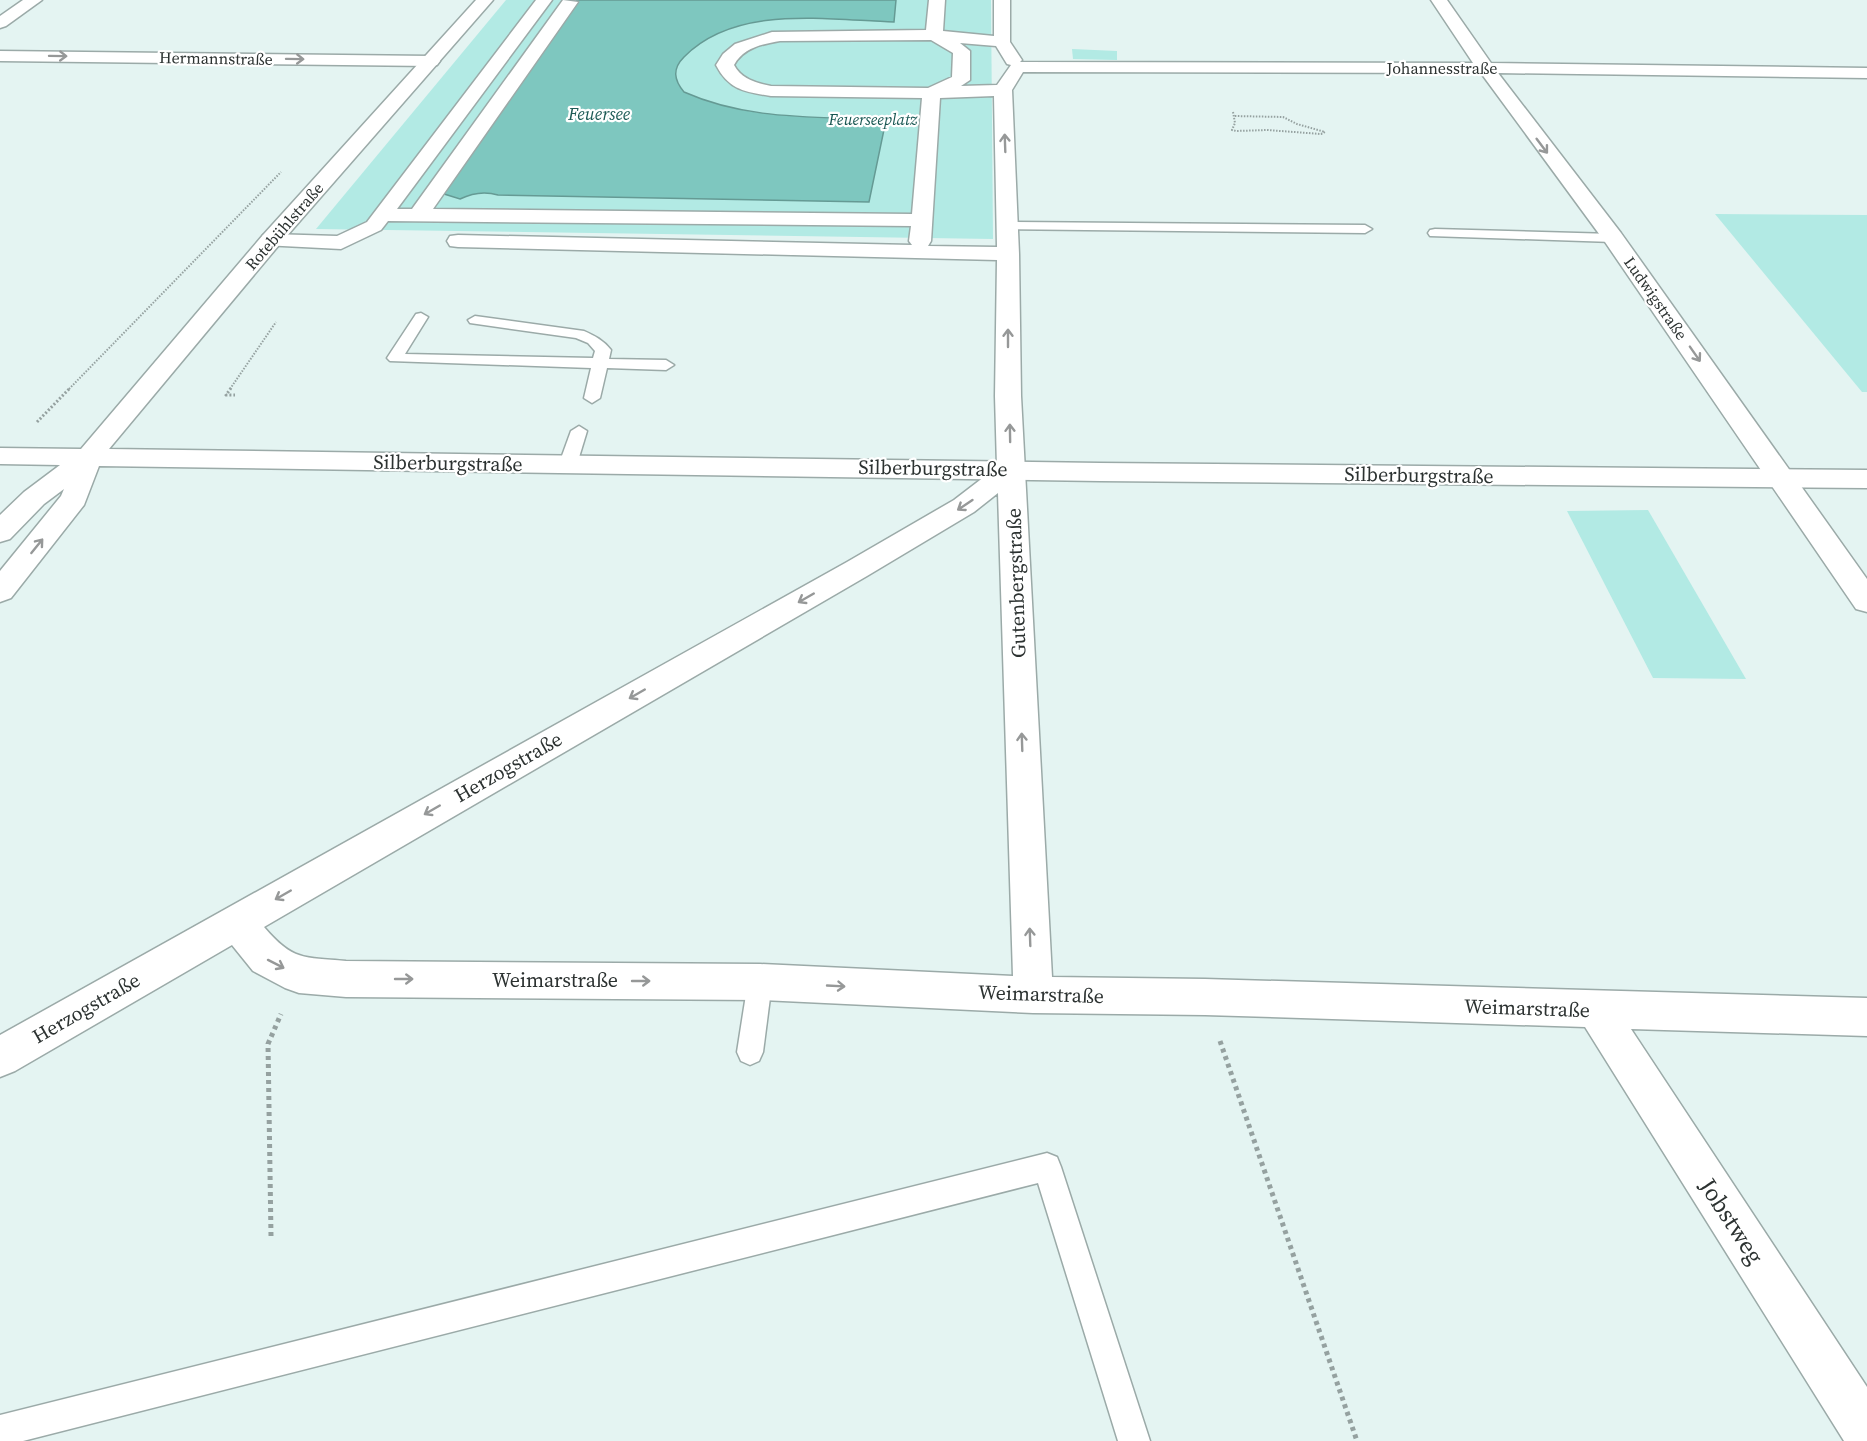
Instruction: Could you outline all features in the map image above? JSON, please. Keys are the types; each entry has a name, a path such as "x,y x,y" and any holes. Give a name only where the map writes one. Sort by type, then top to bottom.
{"street":[{"path":"0,23 33,0"},
{"name":"Rotebühlstraße","path":"0,532 34,498 88,457 272,240 485,0"},
{"path":"272,240 341,243 374,226 544,0"},
{"path":"934,35 937,0"},
{"path":"1002,0 1002,42 1017,67 1003,90 931,93 771,91 754,88 732,78 725,65 729,56 737,49 762,39 780,36 934,35 1002,42"},
{"name":"Ludwigstraße","path":"1438,0 1484,68 1613,238 1867,600"},
{"path":"418,215 570,3"},
{"path":"931,93 962,80 962,51 934,35"},
{"name":"Hermannstraße","path":"0,56 431,61"},
{"name":"Johannesstraße","path":"1017,67 1484,68 1867,73"},
{"name":"Gutenbergstraße","path":"1003,90 1008,226 1008,396 1033,995"},
{"path":"919,251 931,93"},
{"path":"382,215 921,220"},
{"path":"458,241 1008,254"},
{"name":"Silberburgstraße","path":"0,456 1867,479"},
{"name":"Rotebühlstraße","path":"0,591 74,499 88,457"},
{"name":"Herzogstraße","path":"0,1057 857,569 964,506 1012,470"},
{"name":"Weimarstraße","path":"236,922 267,960 299,975 346,979 760,982 1033,995 1867,1017"},
{"name":"Jobstweg","path":"1597,1011 1867,1432"}],"lane":[{"path":"1008,226 1365,229"},
{"path":"1435,233 1613,238"},
{"path":"422,316 395,358 666,364"},
{"path":"476,320 579,334 593,340 603,350 602,363 591,398"},
{"path":"568,464 579,431"},
{"path":"750,1052 760,982"},
{"path":"0,1431 1047,1167 1134,1441"}],"path":[{"path":"1233,112 1235,123 1232,130 1236,131 1267,130 1321,134 1325,132 1297,124 1283,117 1234,116"},
{"path":"30,423 38,422 283,170"},
{"path":"235,395 226,395 276,322"},
{"path":"1205,998 1357,1441"},
{"path":"268,1044 271,1236"}],"green space":[{"name":"Feuerseeplatz","path":"506,0 991,0 993,239 316,229"},
{"path":"1072,49 1117,51 1117,60 1073,59"},
{"path":"1715,214 1867,215 1867,392 1862,392"},
{"path":"1648,510 1746,679 1653,678 1567,511"}],"water":[{"name":"Feuersee","path":"577,0 896,0 894,22 783,19 756,22 729,29 705,40 680,61 676,70 676,79 684,92 733,108 758,113 809,117 886,120 869,202 483,193 460,199 441,193"}]}
